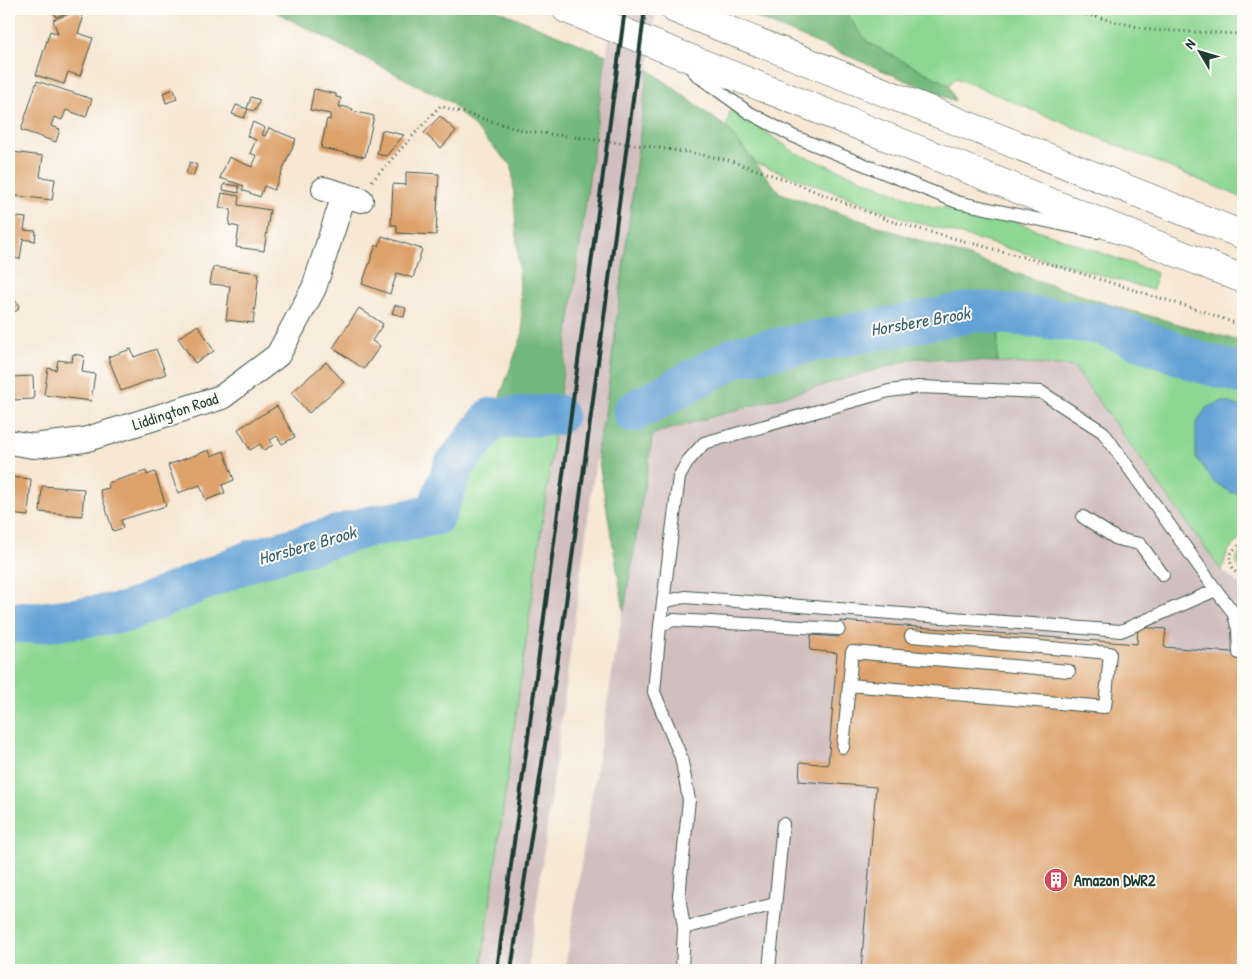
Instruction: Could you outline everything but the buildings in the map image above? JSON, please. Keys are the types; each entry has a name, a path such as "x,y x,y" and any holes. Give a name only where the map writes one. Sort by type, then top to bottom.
{"highway":[{"path":"566,9 1243,279"},
{"path":"675,9 1243,235"}],"street":[{"name":"Liddington Road","path":"9,442 33,446 84,440 222,397 278,355 314,288 343,195"}],"lane":[{"path":"682,970 684,928 679,896 689,800 681,757 654,692 660,626 679,477 688,461 704,443 889,391 919,387 1041,392 1103,432 1216,590 1238,615 1239,653"},
{"path":"1083,517 1116,540 1140,544 1163,576"},
{"path":"663,602 685,597 1121,631 1216,590"},
{"path":"660,626 673,620 839,629"},
{"path":"849,685 1105,707 1110,653 911,636"},
{"path":"843,747 852,652 1069,671"},
{"path":"769,970 783,824"},
{"path":"684,928 775,904"}],"path":[{"path":"1062,9 1150,30 1243,34"},
{"path":"343,195 374,176 440,106 525,131 654,147 728,160 792,182 890,221 1060,267 1202,311 1243,326"},
{"path":"1243,543 1236,548 1230,559 1233,570 1243,579"}],"shaded area":[{"path":"613,9 656,9 605,413 597,451 528,970 481,970"},
{"path":"917,358 1074,366 1222,571 1243,587 1243,970 565,970 652,434"}],"green space":[{"path":"270,9 495,9 606,55 557,415 492,418 523,333 512,166 450,102"},
{"path":"736,9 843,9 867,42 949,85 955,101"},
{"path":"843,9 1243,9 1243,198 956,78 949,85 867,42"},
{"path":"648,69 726,127 780,193 1107,304 1243,342 1243,380 1209,365 1051,331 998,332 997,362 917,358 653,434 624,611 597,451 605,413"},
{"path":"731,108 796,153 932,207 979,211 1007,219 1157,273 1153,290 906,219 756,163 726,127"},
{"path":"1051,331 1199,362 1243,382 1243,538 1228,551 1222,571 1074,367 997,362 998,332"},
{"path":"557,415 481,970 9,970 9,622 35,623 127,612 252,560 367,527 435,515 454,466 492,418"},
{"path":"1243,550 1243,572 1238,567 1237,561 1238,555"}],"water":[{"path":"1222,401 1243,407 1243,492 1232,493 1214,482 1196,457 1196,424 1206,408"}],"waterway":[{"name":"Horsbere Brook","path":"633,412 737,356 976,311 1100,324 1199,362 1243,374"},
{"name":"Horsbere Brook","path":"9,622 35,623 127,612 252,560 367,527 435,515 454,466 492,418 557,415"}],"railway":[{"path":"497,970 625,9"},
{"path":"511,970 563,625 645,9"}],"place":[{"name":"Amazon DWR2","path":"1056,880"}]}
